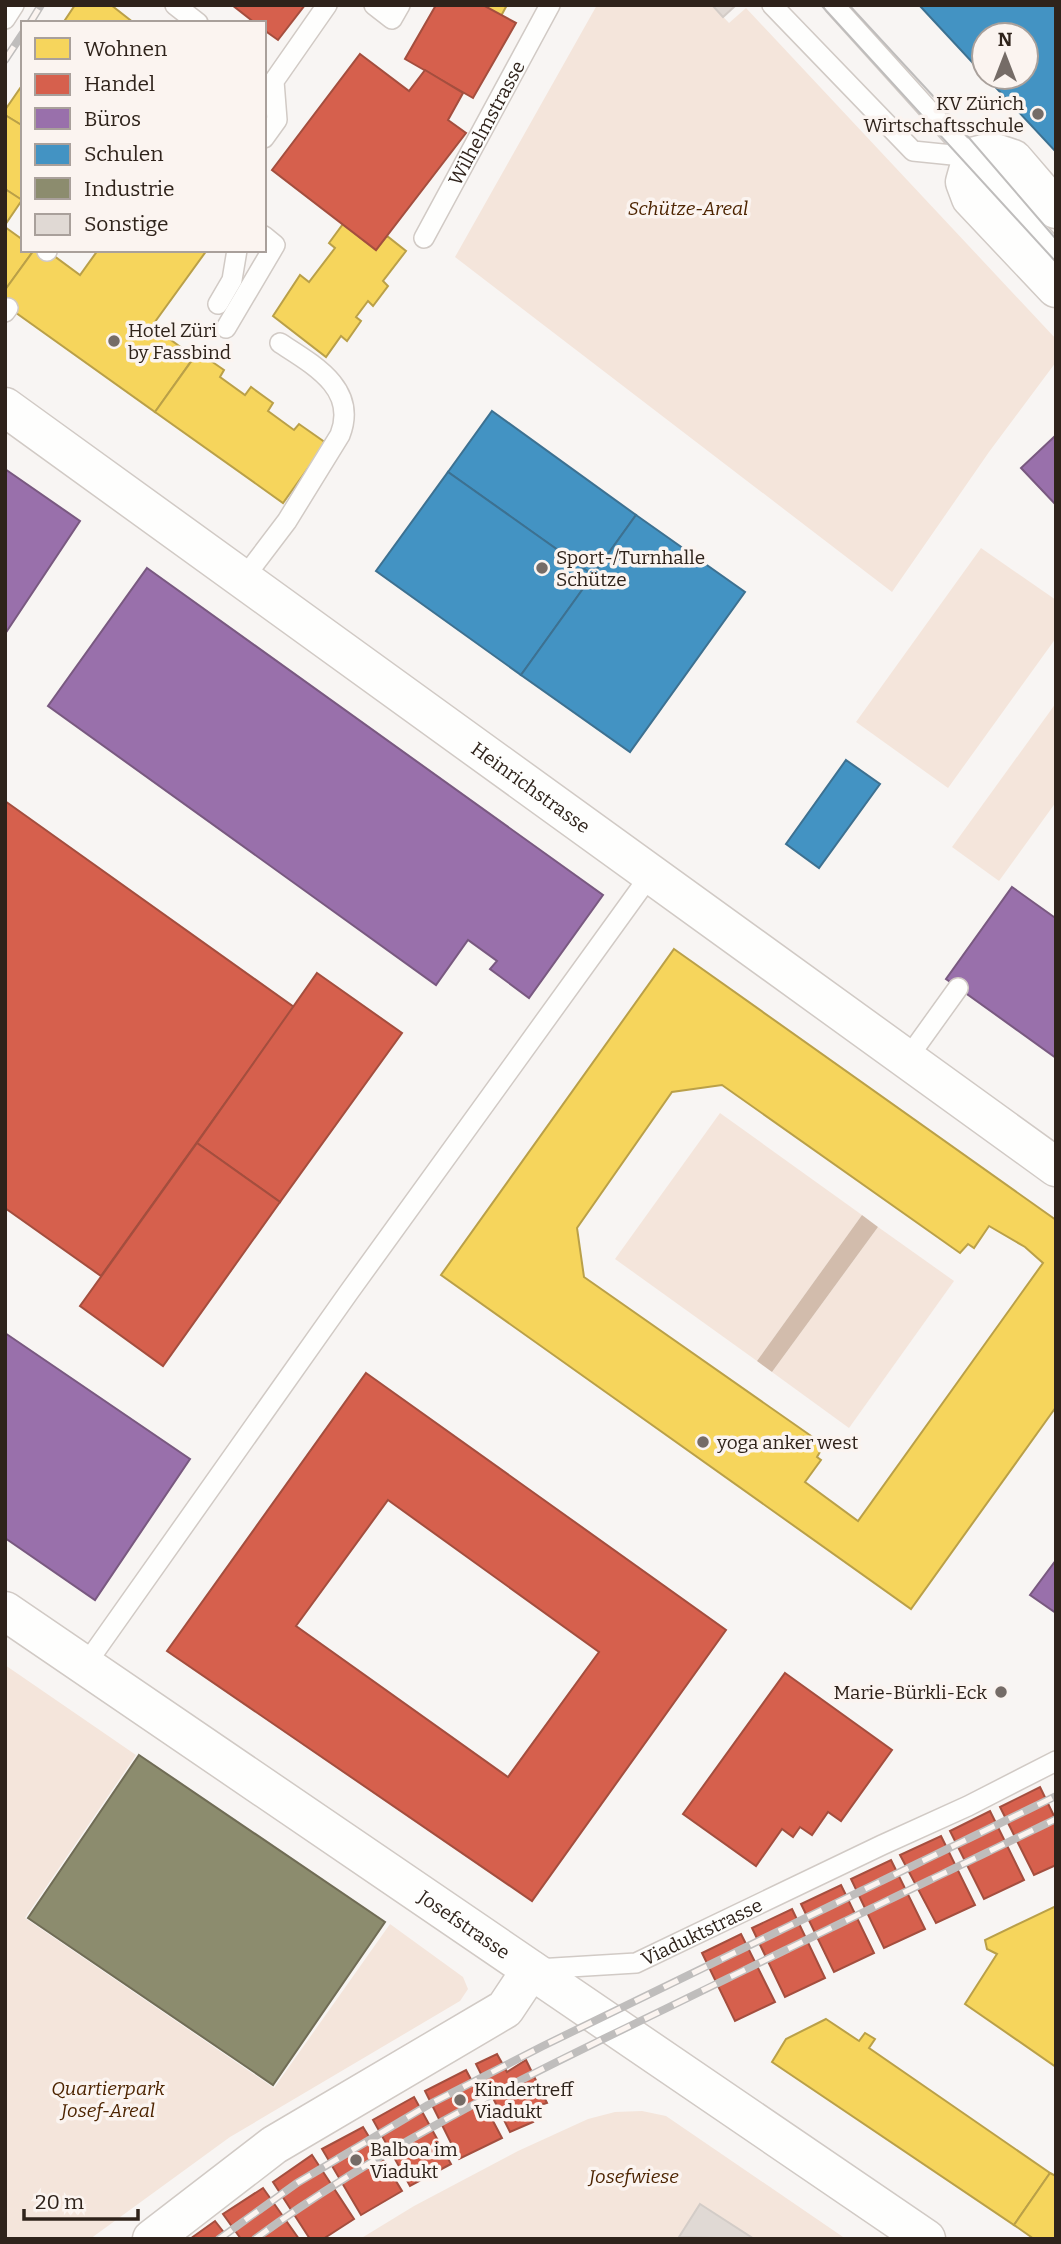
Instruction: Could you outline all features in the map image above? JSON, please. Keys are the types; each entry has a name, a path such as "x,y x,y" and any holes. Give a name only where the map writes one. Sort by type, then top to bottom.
{"street":[{"path":"1056,209 1013,159 992,152 972,157 965,182 971,198 1056,288"},
{"name":"Heinrichstrasse","path":"5,407 906,1059 1053,1159"},
{"name":"Josefstrasse","path":"5,1611 926,2239"},
{"path":"152,2239 274,2145 505,2009 531,1970"}],"lane":[{"path":"5,19 15,5"},
{"path":"175,5 195,21"},
{"path":"266,135 277,120 269,77 327,5"},
{"path":"374,5 392,19 400,5"},
{"name":"Wilhelmstrasse","path":"424,238 550,5"},
{"path":"772,5 913,151 972,157"},
{"path":"834,5 1056,251"},
{"path":"226,328 275,245 266,238"},
{"path":"218,304 232,280 237,252"},
{"path":"243,579 287,521 340,435 345,421 342,399 336,387 316,367 280,343"},
{"path":"86,1664 349,1292 651,874"},
{"path":"906,1059 958,988"},
{"name":"Viaduktstrasse","path":"531,1970 636,1963 882,1844 968,1806 1056,1760"}],"green space":[{"name":"Schütze-Areal","path":"597,5 712,5 729,23 746,8 1056,339 1056,362 989,452 892,592 455,257"},
{"path":"981,548 1056,600 1056,638 948,788 856,722"},
{"path":"1056,703 1056,802 999,881 952,847"},
{"path":"720,1113 862,1215 757,1361 615,1259"},
{"path":"878,1227 954,1281 849,1428 772,1372"},
{"name":"Quartierpark Josef-Areal","path":"5,1665 136,1755 25,1918 274,2088 390,1924 463,1977 468,1989 460,2001 230,2137 90,2239 5,2239"},
{"name":"Josefwiese","path":"642,2111 666,2116 846,2239 360,2239 414,2206 518,2151 588,2119 615,2112"}],"shaded area":[{"path":"862,1215 878,1227 772,1372 757,1361"}],"building: Wohnen":[{"path":"75,5 111,5 131,21 64,21"},
{"path":"483,5 507,5 501,16"},
{"path":"21,87 21,125 5,115 5,110"},
{"path":"5,115 21,125 21,200 5,189"},
{"path":"5,189 21,201 5,225"},
{"path":"343,224 376,250 387,236 406,251 383,281 388,286 373,306 368,301 356,317 361,321 347,341 341,336 326,357 273,316 300,275 309,282 335,248 329,243"},
{"path":"5,227 21,239 21,252 33,252 5,290"},
{"name":"Hotel Züri by Fassbind","path":"33,252 49,252 80,275 97,252 206,252 152,326 194,357 155,412 5,305 5,290"},
{"path":"198,352 224,370 220,377 245,395 251,387 273,403 268,411 294,430 299,424 326,443 283,503 155,412"},
{"path":"674,949 1056,1220 1056,1407 911,1609 441,1275","holes":["722,1085 960,1253 968,1244 974,1248 989,1226 1025,1247 1043,1263 858,1521 805,1482 821,1460 817,1457 824,1445 584,1277 577,1228 672,1092"]},
{"path":"1056,1906 1056,2067 965,2004 997,1954 987,1949 985,1940"},
{"path":"826,2019 859,2041 865,2033 875,2039 869,2048 1050,2173 1014,2225 772,2062 786,2039"},
{"path":"1050,2173 1056,2176 1056,2239 1034,2239 1014,2225"}],"building: Handel":[{"path":"232,5 305,5 278,40 266,31 266,21 252,21"},
{"path":"436,5 483,5 516,23 473,98 405,59"},
{"path":"360,54 409,91 425,70 463,93 448,120 466,133 376,250 272,170"},
{"path":"5,801 294,1007 101,1276 5,1208"},
{"path":"317,973 402,1033 280,1202 197,1143"},
{"path":"197,1143 280,1202 163,1366 80,1306"},
{"path":"366,1373 726,1630 532,1901 167,1651","holes":["388,1500 599,1652 508,1777 296,1626"]},
{"path":"785,1673 892,1750 841,1821 828,1812 812,1835 800,1827 793,1837 782,1829 756,1866 683,1814"},
{"path":"1040,1787 1056,1820 1056,1865 1034,1875 1000,1807"},
{"path":"990,1811 1024,1880 984,1899 950,1831"},
{"path":"941,1836 975,1905 936,1923 900,1855"},
{"path":"891,1860 925,1929 884,1948 851,1879"},
{"path":"841,1885 874,1953 834,1972 801,1904"},
{"path":"792,1909 825,1978 785,1997 752,1928"},
{"path":"741,1934 775,2002 735,2021 702,1953"},
{"path":"497,2054 507,2072 526,2060 547,2103 525,2110 533,2122 510,2132 476,2064"},
{"path":"466,2070 502,2138 459,2159 425,2091"},
{"path":"414,2097 451,2164 410,2186 373,2120"},
{"path":"363,2127 402,2191 361,2215 322,2149"},
{"path":"312,2155 354,2219 323,2239 310,2239 273,2182"},
{"path":"263,2188 299,2239 241,2239 223,2214"},
{"path":"215,2221 229,2239 190,2239"}],"building: Büros":[{"path":"1056,435 1056,505 1021,468"},
{"path":"5,469 80,521 5,634"},
{"path":"147,568 603,895 529,998 490,969 497,961 468,940 436,985 48,706"},
{"path":"1012,887 1054,917 1056,915 1056,1058 946,979"},
{"path":"5,1333 190,1459 95,1600 5,1538"},
{"path":"1056,1560 1056,1613 1030,1595"}],"building: Schulen":[{"name":"KV Zürich Wirtschaftsschule","path":"919,5 1056,5 1056,152 999,91 1040,91 1040,21 970,21 970,60"},
{"path":"492,411 636,515 593,575 448,472"},
{"path":"448,472 593,575 521,675 376,571"},
{"path":"636,515 745,592 630,752 521,675"},
{"path":"846,760 880,784 819,868 786,844"}],"building: Industrie":[{"path":"139,1755 385,1922 273,2085 28,1918"}],"building: Sonstige":[{"path":"712,5 732,5 734,7 723,17"},
{"path":"700,2204 754,2239 679,2237"}],"tram line":[{"path":"821,5 1056,262"},
{"path":"849,5 933,96 1056,239"}],"railway":[{"path":"31,21 41,5"},
{"path":"5,60 21,36"},
{"path":"219,2239 297,2183 428,2105 543,2046 1056,1796"},
{"path":"255,2239 353,2173 507,2087 1056,1819"}],"place":[{"name":"KV Zürich Wirtschaftsschule","path":"1038,114"},
{"name":"Hotel Züri by Fassbind","path":"114,341"},
{"name":"Sport-/Turnhalle Schütze","path":"542,568"},
{"name":"yoga anker west","path":"703,1442"},
{"name":"Marie-Bürkli-Eck","path":"1001,1692"},
{"name":"Kindertreff Viadukt","path":"460,2100"},
{"name":"Balboa im Viadukt","path":"356,2160"}]}
